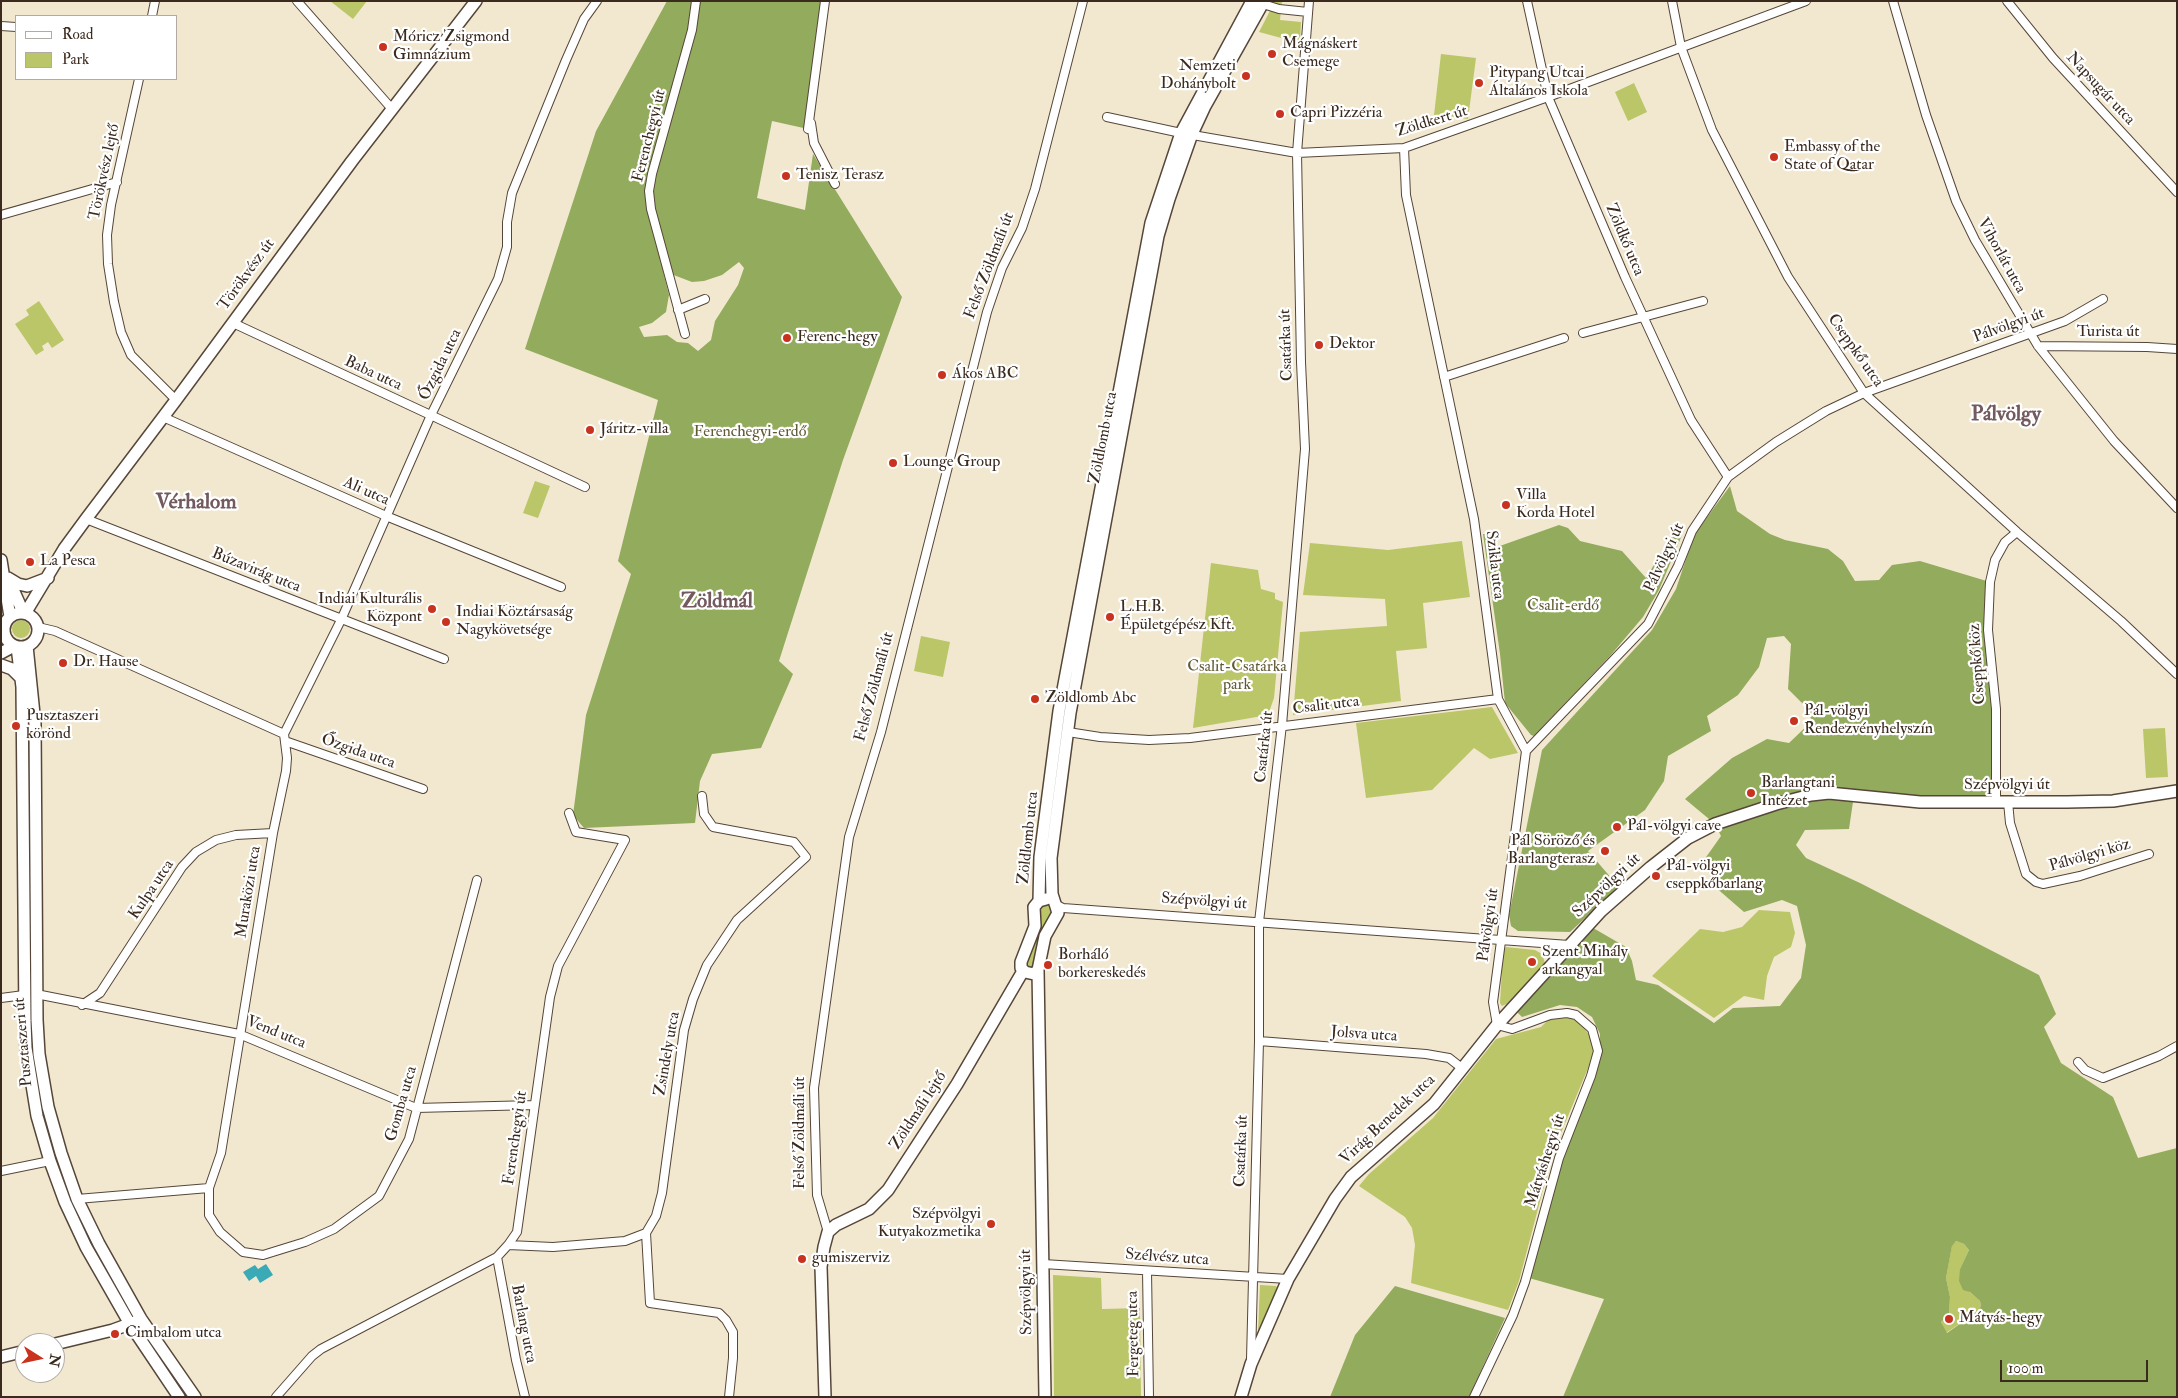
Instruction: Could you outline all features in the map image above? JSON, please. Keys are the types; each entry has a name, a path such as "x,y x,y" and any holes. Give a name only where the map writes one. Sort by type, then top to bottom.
{"street":[{"path":"152,15 155,1"},
{"path":"297,1 392,109"},
{"name":"Törökvész út","path":"24,612 86,519 392,109 476,1"},
{"name":"Őzgida utca","path":"423,789 284,738 341,620 431,415 498,279 507,247 507,222 512,193 584,19 597,1"},
{"name":"Ferenchegyi út","path":"685,334 651,209 649,190 692,30 696,1"},
{"path":"808,129 811,118 824,1"},
{"name":"Felső Zöldmáli út","path":"828,1232 816,1195 814,1088 849,837 881,732 987,312 1002,268 1022,228 1035,189 1083,1"},
{"name":"Csatárka út","path":"1251,1364 1260,922 1282,725 1305,449 1301,362 1298,154 1309,1"},
{"name":"Zöldkő utca","path":"1527,1 1548,97 1642,316 1691,420 1728,476"},
{"name":"Cseppkő utca","path":"1672,1 1681,48 1712,130 1788,277 1864,393 2017,532 2121,621 2177,674"},
{"name":"Zöldkert út","path":"1107,117 1186,134 1298,154 1404,148 1548,97 1806,1"},
{"name":"Vihorlát utca","path":"1893,1 1926,114 1956,201 1975,240 2038,346 2114,441 2177,508"},
{"name":"Napsugár utca","path":"2008,1 2054,58 2177,192"},
{"path":"1260,2 1279,9 1308,12"},
{"name":"Zöldlomb utca","path":"1039,901 1040,857 1062,731 1090,600 1158,236 1186,134 1206,106 1244,26 1260,2"},
{"path":"1,26 15,27"},
{"name":"Törökvész lejtő","path":"138,80 111,205 107,235 114,302 121,332 131,355 176,400"},
{"path":"811,118 814,143 835,184"},
{"name":"Szikla utca","path":"1404,148 1406,195 1474,518 1498,699 1526,751"},
{"path":"1,215 117,182"},
{"name":"Pálvölgyi út","path":"1497,1024 1493,1002 1526,751 1648,624 1678,566 1692,531 1728,476 1776,442 1818,416 1864,393 2065,321 2103,298"},
{"path":"678,310 705,299"},
{"path":"1583,332 1703,301"},
{"name":"Baba utca","path":"233,322 585,486"},
{"path":"1444,377 1564,338"},
{"name":"Turista út","path":"2038,346 2147,347 2177,350"},
{"name":"Ali utca","path":"163,417 386,516 561,586"},
{"name":"Búzavirág utca","path":"86,519 444,660"},
{"name":"Cseppkő köz","path":"1996,802 1996,709 1988,630 1990,582 1995,560 2005,542 2017,532"},
{"path":"4,568 18,584 27,586 49,575"},
{"path":"1,653 36,638 38,625 33,616 24,612 4,568"},
{"path":"4,568 7,640 19,646"},
{"name":"Törökvész út","path":"38,625 40,600 49,575"},
{"path":"5,626 24,612"},
{"path":"38,625 284,738"},
{"name":"Pusztaszeri út","path":"19,646 30,995 48,1107 77,1199 98,1244 141,1319 195,1397"},
{"name":"Pusztaszeri út","path":"19,646 34,715 30,995 26,1048 37,1116 50,1161 86,1247 130,1324 179,1397"},
{"path":"1,665 12,669 21,678"},
{"name":"Csalit utca","path":"1062,731 1100,737 1148,740 1220,735 1282,725 1498,699"},
{"name":"Zöldlomb utca","path":"1056,904 1050,878 1062,731"},
{"name":"Muraközi utca","path":"209,1188 221,1153 273,833 287,764 284,738"},
{"name":"Szépvölgyi út","path":"1045,1397 1039,1007 1030,972 1021,962 1035,926 1033,912 1039,901 1047,899 1063,908 1569,945 1601,911 1651,867 1688,838 1715,824 1776,804 1811,795 1829,793 1920,802 2113,801 2177,791"},
{"name":"Zsindely utca","path":"646,1233 656,1216 662,1193 684,1030 693,999 707,964 737,920 806,857 794,842 713,826 704,814 702,796"},
{"name":"Pálvölgyi köz","path":"2008,802 2010,822 2026,874 2036,882 2043,884 2080,876 2149,854"},
{"name":"Ferenchegyi út","path":"276,1397 312,1356 321,1349 498,1257 516,1232 550,998 558,966 624,840 576,832 569,813"},
{"name":"Kulpa utca","path":"82,1004 100,993 182,867 196,852 216,840 236,834 273,833"},
{"name":"Gomba utca","path":"209,1188 209,1215 220,1232 243,1252 263,1255 306,1242 334,1229 379,1196 409,1139 477,880"},
{"path":"1056,904 1057,918"},
{"name":"Szépvölgyi út","path":"1030,972 1045,936 1057,918 1063,912 1078,909"},
{"name":"Virág Benedek utca","path":"1241,1397 1251,1364 1288,1279 1335,1200 1351,1177 1434,1104 1497,1024 1569,945"},
{"name":"Zöldmáli lejtő","path":"828,1232 836,1225 869,1210 888,1190 957,1084 1014,984 1030,972"},
{"name":"Vend utca","path":"1,998 30,995 239,1034 416,1108 534,1105"},
{"name":"Mátyáshegyi út","path":"1474,1397 1514,1315 1527,1275 1554,1171 1591,1076 1598,1051 1592,1029 1576,1015 1567,1013 1550,1016 1512,1029 1497,1024"},
{"name":"Jolsva utca","path":"1259,1041 1426,1054 1449,1058 1462,1069"},
{"path":"2078,1062 2085,1070 2103,1078 2159,1056 2177,1046"},
{"path":"1,1171 50,1161"},
{"path":"77,1199 209,1188"},
{"path":"825,1397 821,1267 828,1232"},
{"path":"508,1245 553,1246 625,1241 646,1233 650,1303 719,1313 733,1332 733,1358 729,1397"},
{"name":"Barlang utca","path":"498,1257 516,1360 525,1397"},
{"name":"Szélvész utca","path":"1043,1264 1288,1279"},
{"name":"Fergeteg utca","path":"1147,1271 1149,1397"},
{"path":"65,1341 130,1324 141,1319"},
{"path":"1,1357 15,1354"}],"green space":[{"path":"330,1 367,1 353,19"},
{"name":"Ferenchegyi-erdő","path":"667,1 825,1 808,129 772,121 757,198 805,210 813,154 902,297 843,460 779,661 793,674 761,748 712,754 700,781 695,823 584,828 573,815 586,715 631,574 618,561 658,400 525,349 596,131","holes":["739,262 744,268 738,285 715,321 711,340 698,351 688,343 677,342 667,335 644,337 639,327 652,323 666,312 669,295 663,271 692,282 704,281 722,275"]},
{"path":"1275,1 1282,1 1280,20 1301,22 1300,43 1259,32"},
{"path":"1441,54 1476,58 1468,119 1434,115"},
{"path":"1634,83 1647,112 1628,121 1615,92"},
{"path":"39,301 64,340 52,348 48,342 42,346 44,350 36,355 15,324 29,315 26,310"},
{"path":"535,481 550,486 538,518 523,513"},
{"path":"1730,486 1737,511 1770,534 1785,540 1828,549 1843,561 1855,581 1879,580 1892,565 1920,561 1990,582 1996,802 1854,795 1849,829 1805,830 1796,845 1806,858 1860,883 2039,975 2056,1014 2044,1027 2061,1063 2113,1097 2138,1158 2177,1148 2177,1397 1563,1397 1604,1299 1529,1278 1564,1152 1600,1058 1600,1034 1592,1017 1577,1007 1560,1005 1522,1017 1515,1010 1588,925 1626,947 1632,961 1636,980 1658,985 1714,1023 1733,1008 1780,1006 1801,978 1806,945 1797,906 1782,900 1744,912 1714,886 1704,860 1721,836 1715,824 1685,799 1732,758 1767,739 1789,743 1812,721 1805,706 1788,689 1791,644 1784,636 1767,638 1759,667 1738,695 1707,716 1711,731 1668,756 1664,781 1645,810 1588,851 1619,887 1570,932 1518,931 1511,926 1509,915 1542,750 1652,630 1676,589 1694,535","holes":["1956,1241 1964,1244 1969,1250 1960,1269 1959,1281 1963,1290 1970,1292 1980,1301 1981,1306 1977,1312 1947,1333 1941,1322 1949,1315 1950,1297 1946,1278 1952,1246"]},
{"name":"Csalit-erdő","path":"1559,525 1568,528 1580,541 1622,551 1646,578 1675,530 1682,535 1659,590 1643,617 1610,656 1534,736 1531,735 1505,703 1483,534 1496,534 1497,547"},
{"path":"1462,541 1470,597 1423,603 1427,648 1396,651 1401,701 1293,715 1300,632 1387,626 1385,599 1303,595 1310,543 1388,550"},
{"name":"Csalit-Csatárka park","path":"1211,563 1258,570 1261,589 1275,593 1275,599 1283,602 1274,698 1268,715 1193,728"},
{"path":"21,620 27,623 30,629 27,635 21,638 15,635 12,629 15,623"},
{"path":"921,636 950,642 943,677 914,671"},
{"path":"30,698 31,969 28,970 26,699"},
{"path":"1492,707 1518,753 1490,759 1474,748 1432,790 1366,798 1356,723"},
{"path":"2165,728 2168,777 2146,778 2143,729"},
{"path":"1046,903 1054,908 1034,966 1031,968 1026,966 1025,956 1035,910"},
{"path":"1759,910 1790,912 1795,933 1791,947 1774,957 1767,976 1764,1000 1744,996 1714,1018 1652,976 1700,929 1723,932 1742,927"},
{"path":"1506,947 1535,950 1542,954 1545,963 1541,971 1509,1003 1502,1006 1500,1003 1503,950"},
{"path":"1567,1016 1578,1021 1592,1038 1594,1054 1553,1152 1519,1281 1508,1310 1411,1283 1415,1245 1412,1228 1405,1217 1359,1186 1369,1174 1433,1118 1496,1039 1541,1027 1551,1017"},
{"path":"34,1019 57,1154 123,1293 118,1296 88,1243 68,1199 53,1156 41,1114 30,1047 28,1020"},
{"path":"1956,1241 1964,1244 1969,1250 1960,1269 1970,1292 1980,1301 1981,1306 1977,1312 1946,1333 1941,1322 1949,1315 1950,1297 1946,1278 1952,1245"},
{"path":"1053,1275 1101,1278 1102,1309 1140,1308 1141,1397 1054,1397"},
{"path":"1260,1285 1276,1286 1278,1289 1258,1332"},
{"path":"1395,1286 1505,1318 1469,1397 1330,1397 1355,1335"}],"water":[{"path":"266,1264 273,1275 260,1283 256,1276 249,1281 243,1272 255,1265 258,1269"}],"place":[{"name":"Móricz Zsigmond Gimnázium","path":"383,47"},
{"name":"Mágnáskert Csemege","path":"1272,54"},
{"name":"Nemzeti Dohánybolt","path":"1246,76"},
{"name":"Pitypang Utcai Általános Iskola","path":"1479,83"},
{"name":"Capri Pizzéria","path":"1280,114"},
{"name":"Embassy of the State of Qatar","path":"1774,157"},
{"name":"Tenisz Terasz","path":"786,176"},
{"name":"Ferenc-hegy","path":"787,338"},
{"name":"Dektor","path":"1319,345"},
{"name":"Ákos ABC","path":"942,375"},
{"name":"Járitz-villa","path":"590,430"},
{"name":"Lounge Group","path":"893,463"},
{"name":"Villa Korda Hotel","path":"1506,505"},
{"name":"La Pesca","path":"30,562"},
{"name":"Indiai Kulturális Központ","path":"432,609"},
{"name":"L.H.B. Épületgépész Kft.","path":"1110,617"},
{"name":"Indiai Köztársaság Nagykövetsége","path":"446,622"},
{"name":"Dr. Hause","path":"63,663"},
{"name":"Zöldlomb Abc","path":"1035,699"},
{"name":"Pál-völgyi Rendezvényhelyszín","path":"1794,721"},
{"name":"Pusztaszeri körönd","path":"16,726"},
{"name":"Barlangtani Intézet","path":"1751,793"},
{"name":"Pál-völgyi cave","path":"1617,827"},
{"name":"Pál Söröző és Barlangterasz","path":"1605,851"},
{"name":"Pál-völgyi cseppkőbarlang","path":"1656,876"},
{"name":"Szent Mihály arkangyal","path":"1532,962"},
{"name":"Borháló borkereskedés","path":"1048,965"},
{"name":"Szépvölgyi Kutyakozmetika","path":"991,1224"},
{"name":"gumiszerviz","path":"802,1259"},
{"name":"Mátyás-hegy","path":"1949,1319"},
{"name":"Cimbalom utca","path":"115,1334"}],"district":[{"name":"Pálvölgy","path":"2006,415"},
{"name":"Vérhalom","path":"196,503"},
{"name":"Zöldmál","path":"717,602"}]}
